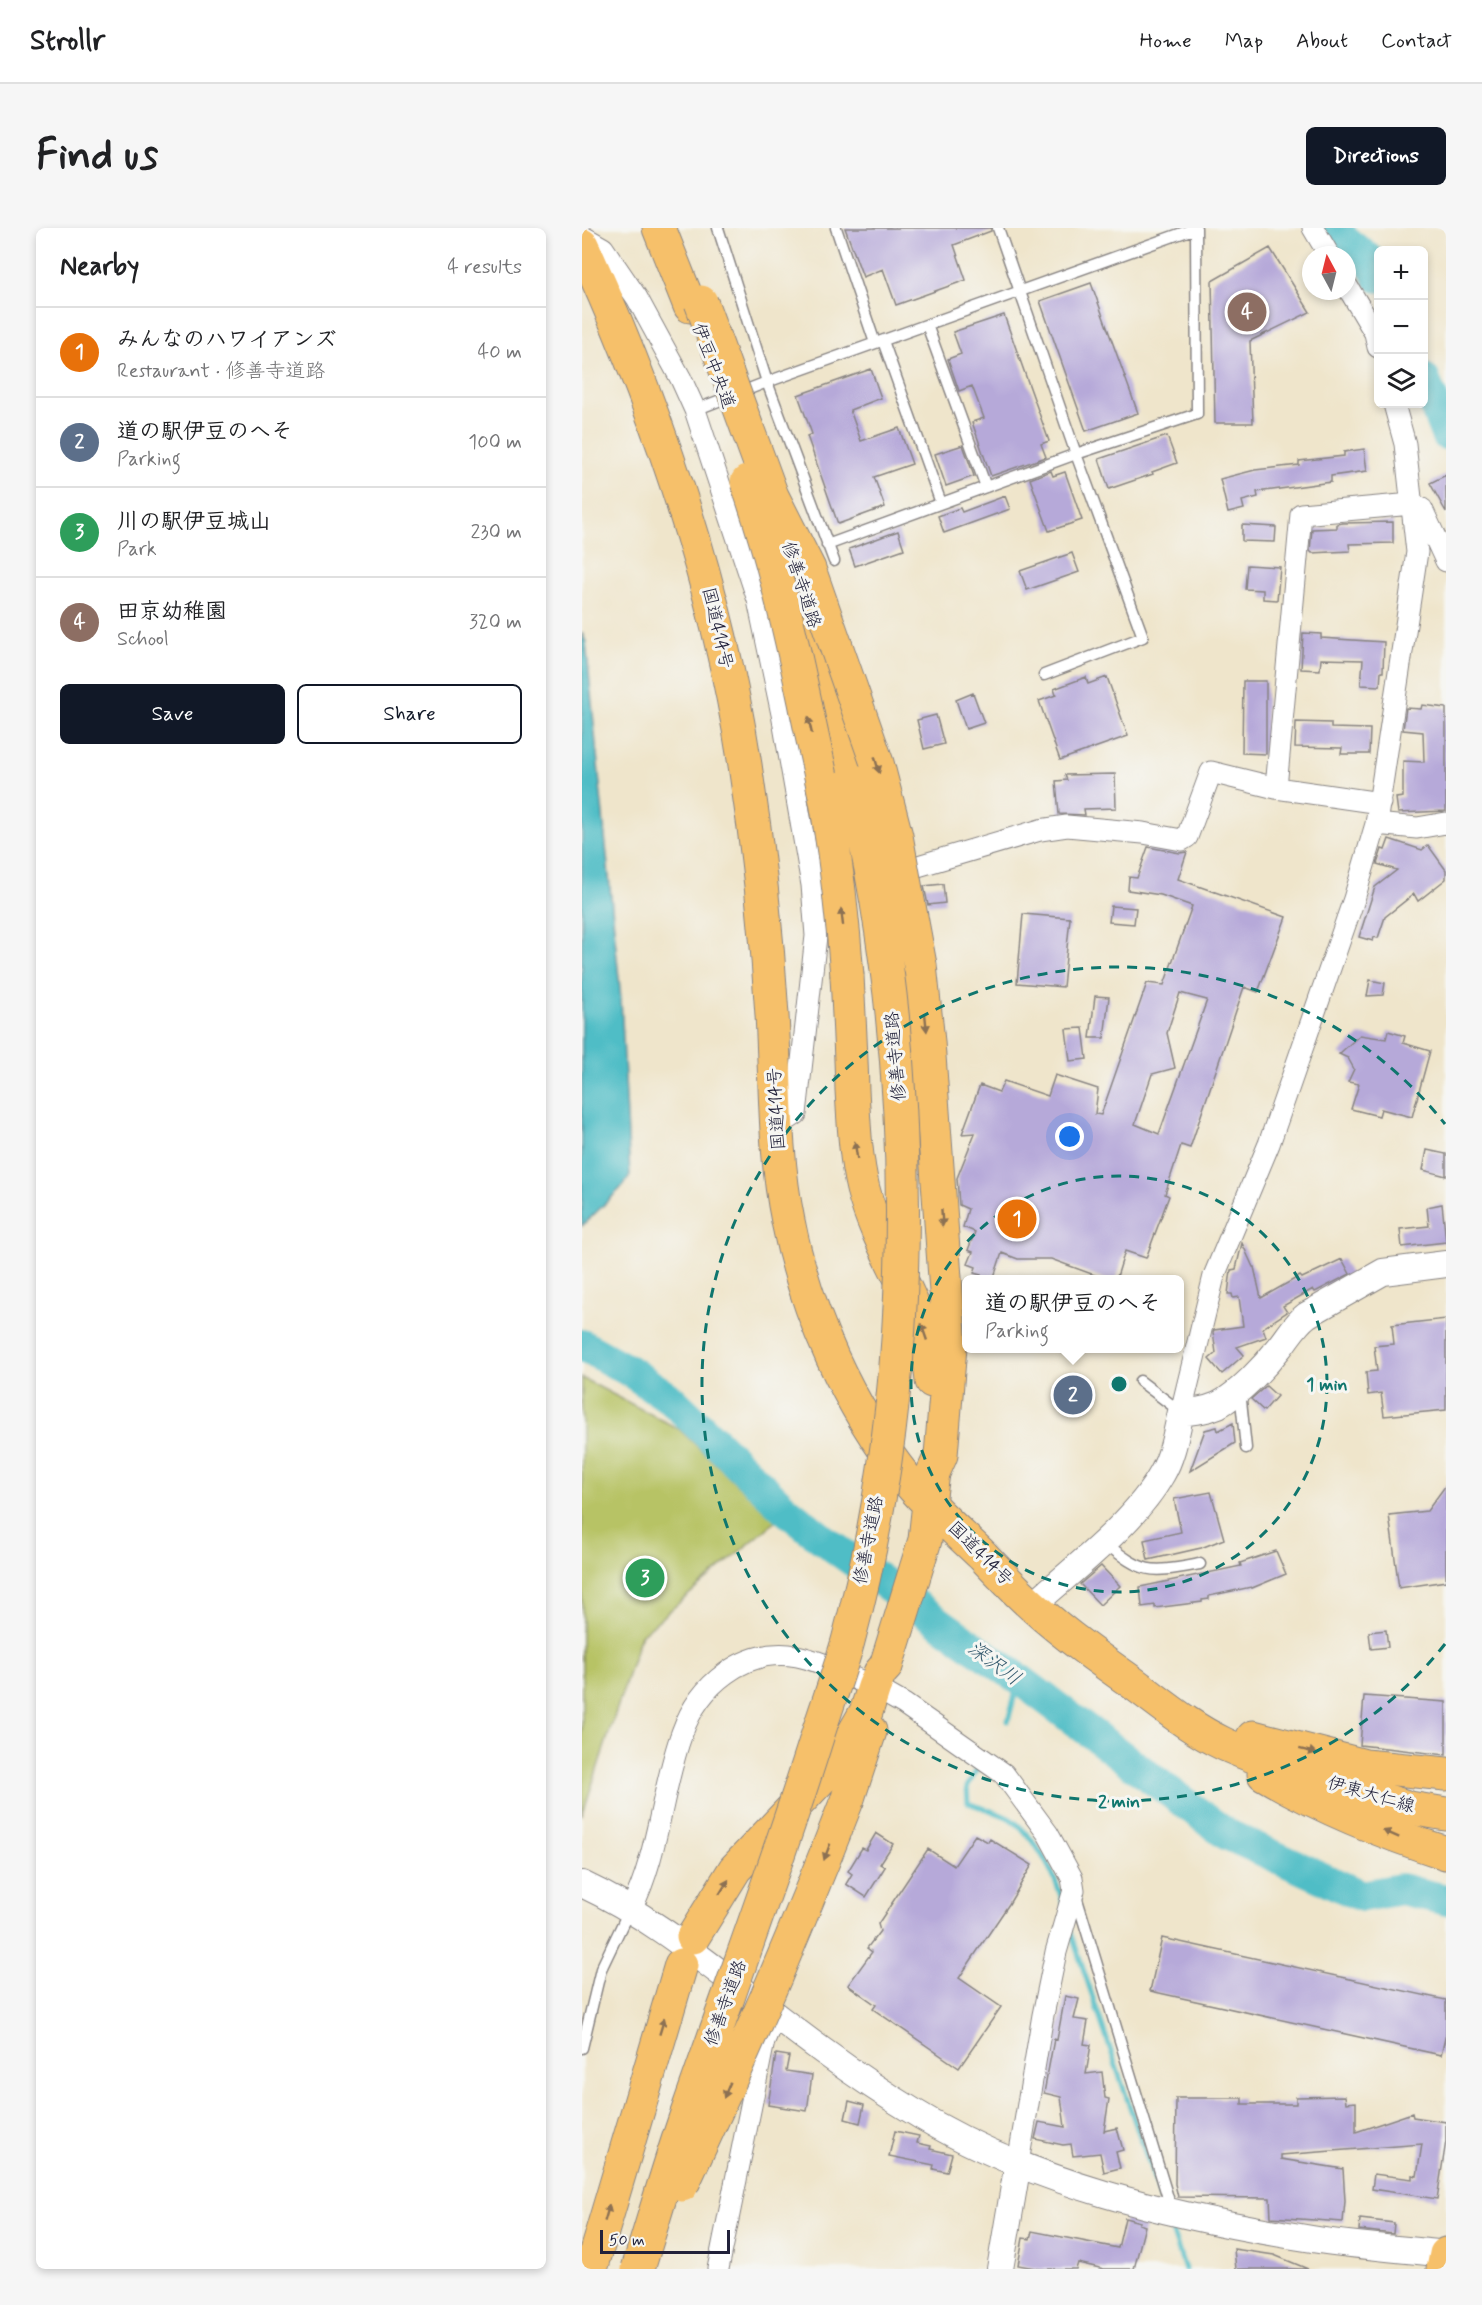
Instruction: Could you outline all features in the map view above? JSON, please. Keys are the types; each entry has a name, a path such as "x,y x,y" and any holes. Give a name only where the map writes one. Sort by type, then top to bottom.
{"main road":[{"name":"伊豆中央道","path":"659,228 695,304 712,364 768,500"},
{"name":"伊豆中央道","path":"670,228 695,304 768,500"},
{"name":"国道414号","path":"582,245 621,332 657,426 677,482 714,611 745,763 763,899 780,1171 788,1222 801,1273 836,1365 870,1426 910,1483 931,1488 1032,1606 1083,1648 1189,1724 1222,1743 1298,1773"},
{"path":"640,2269 726,2092 804,1912 848,1798 925,1540 931,1488 933,1394 927,1342 916,1310 874,1220 864,1190 855,1146 844,926 828,812 792,642 770,554 726,426 712,364"},
{"path":"768,500 809,569 877,763 896,836 920,965 929,1053 950,1347 940,1455 931,1488"},
{"name":"修善寺道路","path":"640,2269 688,2111 784,1842 848,1642 870,1545 882,1471 895,1360 902,1230 901,1115 893,1019 878,908 836,701 805,596 768,500"},
{"path":"591,2269 687,1951 735,1869 832,1766 849,1742 881,1682"},
{"path":"1154,1698 1201,1713 1250,1736 1365,1766 1446,1774"},
{"path":"1222,1743 1248,1766 1292,1790 1407,1841 1446,1853"},
{"name":"伊東大仁線","path":"1298,1773 1410,1808 1446,1814"},
{"path":"1443,2269 1446,2254"}],"street":[{"path":"1313,228 1324,246"},
{"path":"582,236 603,248 661,339 695,410 758,600 782,714 812,885 816,936 796,1114 778,1126"},
{"path":"1355,300 1374,331"},
{"path":"1032,1606 1124,1521 1162,1474 1171,1455 1214,1276 1269,1144 1354,898 1380,803 1416,571 1417,552 1405,444 1395,408"},
{"path":"1276,788 1300,514 1412,504 1422,509 1446,561"},
{"path":"812,885 918,866 1040,830 1067,826 1143,833 1182,840 1187,837 1211,772 1276,788 1380,803"},
{"path":"1376,824 1417,828 1446,824"},
{"path":"1181,1412 1198,1411 1218,1404 1240,1388 1272,1357 1297,1323 1383,1272 1446,1264"},
{"path":"628,1915 647,1867 682,1732 703,1694 715,1680 744,1663 762,1657 798,1656 881,1682 904,1704 1004,1774 1025,1800 1065,1862 1072,1878 1072,1896 1043,2015 1000,2269"},
{"path":"582,1884 608,1896 628,1915 673,1937 777,2016 912,2111 954,2134 1018,2163 1088,2188 1240,2227 1315,2240 1446,2254"},
{"path":"718,2269 764,2041 777,2016"}],"lane":[{"path":"718,228 767,382 834,561"},
{"path":"836,228 942,503"},
{"path":"998,228 1076,454 1143,637 1044,675"},
{"path":"695,410 1196,228 1197,414 1076,454 826,544"},
{"path":"927,325 986,487"},
{"path":"1140,1381 1181,1412"},
{"path":"1240,1388 1246,1448"},
{"path":"1103,1542 1125,1559 1153,1571 1167,1571 1200,1564"},
{"path":"1072,1896 1172,2211"},
{"path":"582,2048 601,1969 628,1915"}],"green space":[{"path":"582,1378 679,1429 776,1521 641,1635 582,1816"}],"water":[{"path":"582,633 586,642 621,999 630,1176 582,1226"},
{"path":"582,1339 616,1355 614,1373 582,1359"}],"building":[{"path":"845,228 991,228 991,231 954,245 966,280 896,305 883,269 863,277"},
{"path":"1270,248 1310,312 1250,341 1253,423 1215,423 1212,281"},
{"path":"1091,283 1138,413 1086,431 1040,301"},
{"path":"1004,315 1049,441 1041,444 1046,457 991,476 972,422 984,418 972,386 959,391 948,359 961,354 953,332"},
{"path":"871,369 881,398 850,410 861,441 899,428 912,464 874,477 885,507 838,524 807,436 812,434 798,395"},
{"path":"1167,436 1177,463 1109,489 1099,459"},
{"path":"963,445 974,476 946,486 935,454"},
{"path":"1364,449 1367,471 1331,476 1331,482 1257,492 1258,497 1242,501 1244,509 1228,513 1220,479 1255,470 1299,465 1299,461 1344,456 1344,452"},
{"path":"1051,471 1053,476 1065,472 1082,520 1049,531 1030,479"},
{"path":"1446,475 1446,512 1430,483"},
{"path":"1005,496 1010,509 944,533 938,516 960,508 962,512"},
{"path":"1393,522 1393,543 1349,544 1350,551 1312,553 1310,551 1312,529 1337,528 1337,524 1343,523"},
{"path":"1242,525 1276,527 1275,542 1242,541"},
{"path":"898,531 904,549 855,566 849,549"},
{"path":"1072,553 1079,572 1027,590 1020,571"},
{"path":"1247,565 1280,567 1277,600 1263,599 1263,590 1245,589"},
{"path":"1303,633 1321,634 1321,638 1384,642 1380,686 1361,685 1363,660 1321,659 1320,670 1301,669"},
{"path":"1086,677 1088,684 1107,677 1128,736 1060,760 1039,701 1056,695 1054,689"},
{"path":"1243,681 1266,681 1266,754 1242,753"},
{"path":"973,693 984,723 966,729 956,700"},
{"path":"1422,705 1446,708 1446,811 1398,813 1396,798 1403,797 1403,761 1424,762 1423,732 1403,730 1406,708 1421,709"},
{"path":"936,715 944,744 924,749 917,720"},
{"path":"1296,722 1331,723 1331,728 1370,729 1369,754 1341,754 1342,748 1295,747"},
{"path":"1115,774 1116,808 1084,809 1085,815 1059,814 1056,781 1067,780 1065,775"},
{"path":"1389,839 1422,850 1428,845 1446,870 1446,879 1418,901 1414,894 1385,917 1378,938 1374,937 1373,941 1359,937 1375,887 1397,870 1377,864 1382,849 1385,850"},
{"path":"1148,847 1180,853 1187,852 1178,879 1286,917 1258,992 1244,987 1190,1148 1181,1145 1165,1194 1169,1196 1146,1258 1125,1251 1118,1275 1094,1275 1051,1259 1018,1259 1002,1253 995,1275 974,1273 976,1267 968,1264 973,1252 968,1250 975,1232 963,1227 968,1209 959,1205 957,1178 975,1133 962,1134 980,1085 999,1092 1004,1081 1048,1096 1055,1075 1098,1089 1095,1114 1101,1115 1147,983 1164,985 1192,906 1161,895 1128,890 1129,877 1137,878","holes":["1180,993 1207,1000 1159,1134 1135,1124 1152,1074 1175,1068 1167,1033"]},
{"path":"943,884 945,903 928,905 924,886"},
{"path":"1111,906 1136,908 1134,924 1109,922"},
{"path":"1023,914 1070,918 1063,987 1017,983"},
{"path":"1370,980 1385,983 1383,995 1367,996"},
{"path":"1095,996 1109,997 1104,1038 1090,1038"},
{"path":"1083,1028 1087,1059 1070,1061 1066,1029"},
{"path":"1388,1031 1405,1036 1403,1043 1430,1051 1412,1117 1381,1109 1379,1116 1351,1109 1359,1084 1348,1082 1354,1069 1348,1058 1339,1054 1360,1035 1386,1039"},
{"path":"1427,1150 1446,1154 1446,1176 1423,1170"},
{"path":"1442,1204 1446,1242 1402,1247 1400,1229 1429,1226 1427,1207"},
{"path":"1242,1243 1254,1267 1261,1298 1300,1276 1302,1278 1342,1259 1350,1274 1315,1292 1313,1289 1283,1306 1287,1312 1263,1328 1266,1337 1237,1347 1244,1355 1222,1374 1209,1359 1216,1353 1213,1332 1243,1326 1239,1297 1233,1298 1232,1294 1228,1294 1231,1270 1236,1269"},
{"path":"1446,1319 1446,1410 1384,1416 1381,1393 1368,1395 1366,1372 1377,1371 1374,1346 1394,1344 1392,1325"},
{"path":"1266,1386 1277,1396 1264,1411 1251,1399"},
{"path":"1233,1423 1235,1443 1190,1471 1205,1430 1217,1427 1218,1431"},
{"path":"1446,1485 1446,1581 1399,1588 1389,1515 1427,1511"},
{"path":"1211,1492 1224,1539 1201,1548 1148,1560 1144,1540 1181,1532 1174,1499"},
{"path":"1276,1551 1286,1574 1252,1588 1209,1596 1209,1599 1202,1600 1202,1602 1155,1608 1155,1605 1142,1607 1140,1587 1241,1566 1240,1563"},
{"path":"1101,1566 1120,1586 1100,1605 1080,1584"},
{"path":"1386,1630 1388,1647 1371,1649 1369,1632"},
{"path":"1364,1696 1446,1702 1446,1755 1360,1745"},
{"path":"876,1833 893,1844 880,1864 885,1867 866,1897 846,1884 852,1874 848,1871 862,1848 866,1850"},
{"path":"975,1835 988,1842 990,1839 1032,1865 1009,1904 959,1978 1001,2007 959,2068 873,2009 876,2005 848,1985 872,1952 867,1948 880,1931 878,1924 928,1849 954,1866"},
{"path":"1162,1938 1446,2000 1446,2034 1441,2055 1150,1991"},
{"path":"1065,1996 1079,1999 1074,2019 1088,2021 1084,2044 1091,2045 1086,2074 1102,2072 1105,2098 1109,2099 1104,2131 1117,2128 1123,2150 1116,2152 1120,2168 1104,2172 1100,2153 1073,2156 1071,2144 1063,2145 1035,2139 1039,2122 1065,2127 1061,2097 1044,2093"},
{"path":"776,2054 789,2056 786,2071 812,2075 807,2111 768,2105"},
{"path":"1345,2096 1346,2103 1356,2102 1356,2132 1412,2113 1413,2117 1446,2122 1446,2141 1437,2199 1372,2189 1374,2174 1412,2179 1412,2175 1417,2176 1422,2144 1281,2155 1281,2159 1343,2169 1345,2201 1343,2222 1271,2217 1270,2198 1178,2197 1175,2184 1176,2098 1242,2098 1242,2104 1296,2104 1296,2097"},
{"path":"849,2101 864,2105 860,2123 845,2119"},
{"path":"895,2131 919,2136 917,2143 931,2146 930,2149 952,2154 947,2172 933,2169 934,2165 889,2156"},
{"path":"1125,2218 1140,2222 1139,2224 1145,2226 1134,2269 1104,2269 1078,2263 1076,2269 1040,2269 1018,2265 1023,2238 1030,2239 1032,2231 1118,2248"},
{"path":"1360,2219 1394,2223 1393,2234 1359,2230"},
{"path":"1234,2249 1274,2255 1308,2269 1236,2269"}],"waterway":[{"path":"1335,228 1345,241 1370,260 1374,268"},
{"path":"1428,389 1446,434"},
{"name":"深沢川","path":"582,1345 631,1372 672,1400 785,1509 825,1541 1019,1679 1226,1834 1362,1896 1401,1889 1446,1900"},
{"path":"1008,1721 1019,1679"},
{"path":"978,1768 967,1787 968,1803 1003,1815 1029,1836 1044,1857 1063,1903"},
{"path":"1070,1930 1162,2202"},
{"path":"1168,2219 1185,2269"}],"place":[{"name":"田京幼稚園","path":"1247,312"},
{"name":"みんなのハワイアンズ","path":"1017,1219"},
{"name":"道の駅伊豆のへそ","path":"1073,1395"},
{"name":"川の駅伊豆城山","path":"645,1578"}]}
